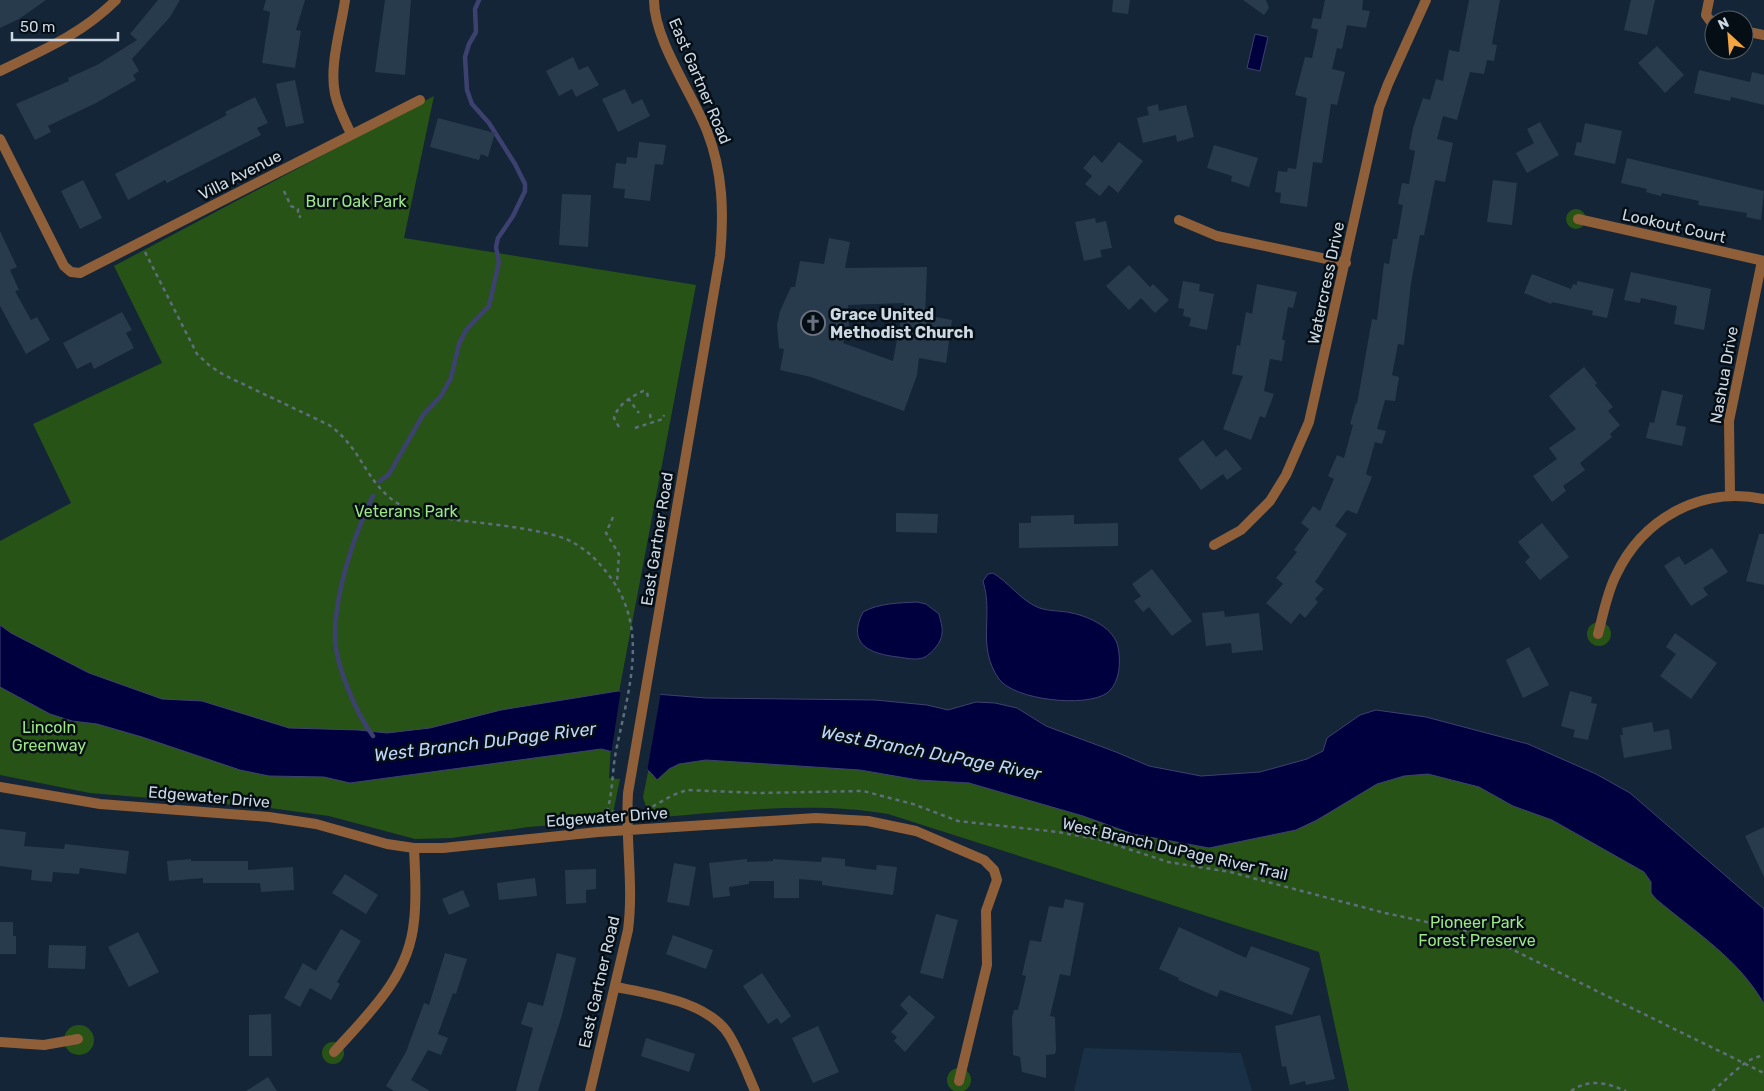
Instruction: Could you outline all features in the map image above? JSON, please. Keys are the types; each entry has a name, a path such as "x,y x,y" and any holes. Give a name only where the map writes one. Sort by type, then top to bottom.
{"street":[{"path":"0,71 80,31 97,19 116,0"},
{"path":"345,0 334,70 335,93 339,108 352,134"},
{"name":"East Gartner Road","path":"590,1091 616,987 631,909 627,830 628,793 652,662 720,256 722,208 718,163 707,130 657,22 654,0"},
{"name":"Watercress Drive","path":"1214,545 1241,530 1270,501 1300,447 1316,399 1379,108 1426,0"},
{"name":"Villa Avenue","path":"0,139 64,266 71,272 80,273 420,100"},
{"path":"1179,220 1218,236 1346,263"},
{"name":"Lookout Court","path":"1578,220 1763,261"},
{"name":"Nashua Drive","path":"1730,495 1728,452 1730,412 1763,261"},
{"path":"1598,634 1615,577 1627,556 1644,533 1666,515 1686,506 1730,495 1764,499"},
{"name":"Edgewater Drive","path":"0,787 100,804 269,817 316,824 387,844 414,848 442,848 535,837 627,830 816,818 849,819 889,824 916,831 984,860 994,870 997,880 986,911 989,952 987,965 960,1081"},
{"path":"334,1052 380,1002 404,962 414,921 414,848"},
{"path":"616,987 671,999 708,1015 729,1035 755,1091"},
{"path":"0,1042 44,1045 78,1039"}],"path":[{"path":"284,191 291,206 298,209 298,216 301,217"},
{"path":"141,243 197,354 224,376 342,434 353,447 373,482 390,501 425,515 558,536 593,556 617,584 629,610 634,635 632,671 613,767 607,811 612,812"},
{"path":"619,426 614,418 616,412 628,398 643,391 647,392 648,398"},
{"path":"628,398 639,413"},
{"path":"650,414 651,423"},
{"path":"635,428 663,420 664,415"},
{"path":"613,517 606,533 619,554 617,584"},
{"name":"West Branch DuPage River Trail","path":"643,812 673,795 687,790 765,793 863,791 913,804 958,821 1058,832 1101,840 1168,862 1230,872 1385,914 1464,930 1502,945 1764,1073"},
{"path":"1712,1091 1744,1064 1759,1056 1764,1056"},
{"path":"1571,1091 1581,1085 1593,1082 1609,1084 1626,1091"}],"shaded area":[{"path":"1084,1048 1241,1053 1252,1091 1074,1091"}],"green space":[{"name":"Veterans Park","path":"434,96 404,238 696,285 612,729 609,778 620,779 613,813 606,821 528,827 452,838 415,839 329,816 270,808 90,793 0,775 0,541 71,503 33,424 162,363 114,266"},
{"path":"1576,209 1583,212 1586,219 1583,226 1576,229 1569,226 1566,219 1569,212"},
{"path":"1599,622 1608,625 1611,634 1608,643 1599,646 1590,643 1587,634 1590,625"},
{"name":"Pioneer Park Forest Preserve","path":"657,727 1169,808 1374,745 1530,779 1764,960 1764,1091 1349,1091 1319,952 888,814 833,808 775,808 658,816 649,810 643,797"},
{"path":"79,1025 89,1030 94,1040 89,1050 79,1055 69,1050 64,1040 69,1030"},
{"path":"329,1042 337,1042 344,1049 344,1057 337,1064 329,1064 322,1057 322,1049"},
{"path":"959,1068 967,1072 971,1080 967,1088 959,1092 951,1088 947,1080 951,1072"}],"water":[{"path":"1255,34 1268,37 1260,71 1247,68"},
{"path":"993,573 1035,606 1079,615 1100,624 1112,634 1118,647 1119,666 1115,684 1107,693 1097,698 1083,700 1051,700 1019,692 1007,686 999,679 988,655 987,607 983,581 988,574"},
{"path":"917,602 926,604 939,614 942,626 942,636 933,650 925,657 911,659 888,656 871,650 859,640 859,623 863,612 882,605"},
{"name":"West Branch DuPage River","path":"0,625 11,633 89,673 162,699 202,701 289,728 358,730 387,733 430,728 501,710 618,691 706,698 875,700 927,705 948,710 976,702 995,703 1017,708 1046,726 1149,766 1201,776 1260,772 1307,759 1323,751 1327,738 1360,715 1376,710 1426,717 1528,744 1596,774 1630,793 1764,909 1764,1004 1754,988 1729,960 1656,899 1651,893 1651,882 1644,872 1552,820 1513,806 1479,787 1428,774 1404,776 1377,784 1317,820 1296,830 1209,848 1133,834 1083,816 969,783 918,780 860,770 706,760 679,764 669,769 657,780 651,773 632,759 601,749 350,783 324,777 269,776 240,770 97,724 72,721 50,714 0,687"}],"pier":[{"path":"621,689 661,692 647,772 631,760 611,754"}],"building":[{"path":"0,0 46,0 19,19 0,28"},
{"path":"158,0 180,0 170,17 132,59 139,71 133,75 136,80 96,103 48,126 51,132 35,140 16,104 69,81 68,78 97,65 137,40 130,34"},
{"path":"266,0 305,0 296,30 301,31 295,68 262,63 270,12 263,10"},
{"path":"385,0 411,0 405,75 375,72"},
{"path":"1113,0 1130,0 1128,14 1112,12"},
{"path":"1243,0 1266,0 1269,8 1264,15"},
{"path":"1325,0 1363,0 1362,10 1370,11 1366,28 1347,25 1342,49 1337,48 1332,69 1345,72 1337,105 1331,104 1322,163 1313,162 1307,207 1280,203 1281,193 1275,192 1278,171 1287,172 1288,168 1296,169 1307,98 1295,95 1305,57 1312,58 1318,30 1311,28 1313,18 1321,19"},
{"path":"1469,0 1500,0 1492,44 1497,45 1494,61 1487,60 1484,74 1470,72 1457,120 1443,116 1437,139 1453,143 1445,182 1435,180 1424,235 1420,235 1411,283 1404,345 1398,344 1392,375 1399,377 1395,401 1385,400 1377,429 1386,431 1382,444 1375,442 1366,474 1372,477 1357,514 1347,510 1335,526 1347,534 1315,582 1324,589 1315,599 1318,602 1305,618 1300,613 1291,624 1266,603 1283,584 1276,578 1297,552 1294,550 1309,529 1301,523 1313,506 1320,511 1334,479 1328,476 1337,455 1344,458 1353,425 1350,424 1357,404 1372,319 1377,320 1384,263 1389,264 1393,239 1397,239 1403,205 1398,204 1402,183 1409,184 1415,151 1409,149 1413,128 1423,98 1430,100 1436,79 1443,81 1449,50 1459,52"},
{"path":"1631,0 1655,0 1647,35 1624,30"},
{"path":"1657,46 1684,75 1665,93 1638,63"},
{"path":"573,57 579,70 588,66 599,85 576,97 572,89 559,96 546,71"},
{"path":"1699,70 1750,82 1752,72 1764,75 1764,105 1731,97 1730,101 1694,93"},
{"path":"295,80 304,123 286,127 276,84"},
{"path":"625,89 632,104 642,99 650,116 618,132 602,99"},
{"path":"255,97 268,123 257,128 261,135 167,183 165,180 128,200 115,174 227,115 225,112"},
{"path":"1158,104 1159,111 1186,105 1194,137 1177,142 1176,135 1143,143 1137,118 1149,115 1147,107"},
{"path":"438,118 495,133 488,157 481,154 479,160 430,147"},
{"path":"1540,122 1559,155 1527,173 1516,153 1534,143 1527,129"},
{"path":"1585,123 1622,131 1615,164 1574,155 1577,142 1581,143"},
{"path":"639,142 666,145 663,165 655,164 650,201 624,198 625,189 613,188 616,163 626,164 627,157 637,158"},
{"path":"1119,142 1143,161 1118,193 1109,185 1100,196 1085,184 1092,176 1083,168 1094,155 1102,163"},
{"path":"1214,145 1258,158 1249,187 1231,181 1232,176 1207,168"},
{"path":"1627,158 1764,191 1761,220 1746,217 1747,213 1698,205 1699,201 1662,193 1661,196 1646,192 1647,189 1621,183"},
{"path":"83,180 102,218 80,229 61,191"},
{"path":"1493,180 1517,183 1512,225 1487,222"},
{"path":"562,194 591,195 588,247 559,245"},
{"path":"1095,218 1096,223 1106,221 1112,248 1100,250 1102,257 1084,261 1075,222"},
{"path":"0,231 17,267 10,270 19,290 15,291 31,320 37,317 50,340 26,354 0,306"},
{"name":"Grace United Methodist Church","path":"829,238 850,242 845,268 927,267 925,315 952,320 946,363 919,358 917,375 904,411 811,377 780,370 784,349 779,348 777,325 780,311 791,287 795,287 800,261 824,264","holes":["904,303 893,361 843,343 849,328 848,305"]},
{"path":"1129,265 1150,287 1153,284 1169,300 1155,313 1141,298 1129,310 1106,286"},
{"path":"1631,272 1711,289 1704,330 1674,324 1677,306 1641,298 1640,303 1624,300"},
{"path":"1532,274 1571,289 1573,284 1577,285 1577,281 1614,289 1607,318 1592,315 1593,311 1552,302 1551,304 1524,293"},
{"path":"1183,281 1200,284 1199,291 1214,294 1207,330 1189,326 1191,318 1183,316 1184,309 1178,308"},
{"path":"1257,284 1297,292 1293,308 1288,307 1282,340 1285,340 1282,361 1270,359 1264,391 1274,394 1265,418 1260,416 1251,440 1223,429 1243,376 1232,374 1237,345 1240,346 1246,312 1252,314"},
{"path":"122,312 132,330 126,333 134,348 94,369 91,362 77,369 63,343"},
{"path":"1584,367 1597,383 1595,385 1613,407 1608,411 1620,425 1610,434 1612,437 1580,463 1585,470 1563,486 1566,491 1552,502 1533,476 1557,459 1549,448 1576,429 1549,396"},
{"path":"1662,390 1683,395 1676,425 1686,427 1682,446 1646,438 1650,422 1654,423"},
{"path":"1203,440 1216,457 1226,449 1242,469 1227,480 1223,474 1201,490 1178,459"},
{"path":"896,513 938,514 937,533 896,532"},
{"path":"1074,515 1074,524 1118,523 1118,546 1019,548 1019,523 1031,523 1031,516"},
{"path":"1542,523 1569,557 1540,580 1525,562 1530,557 1518,542"},
{"path":"1759,534 1764,534 1764,585 1746,581"},
{"path":"1712,548 1728,572 1703,588 1708,595 1691,606 1664,566 1679,556 1685,565"},
{"path":"1152,569 1192,621 1172,636 1149,607 1143,612 1134,601 1141,596 1132,584"},
{"path":"1224,611 1225,617 1259,613 1263,650 1232,653 1231,643 1206,646 1202,613"},
{"path":"1675,633 1717,663 1691,699 1660,676 1676,654 1666,647"},
{"path":"1529,647 1549,685 1523,698 1506,660"},
{"path":"1570,691 1592,697 1591,703 1597,704 1588,740 1573,737 1575,730 1561,726"},
{"path":"1652,722 1654,732 1669,729 1672,749 1624,758 1620,735 1623,735 1622,728"},
{"path":"1764,827 1764,877 1745,836"},
{"path":"0,829 26,832 24,846 64,849 65,844 129,851 126,874 80,868 79,874 53,872 52,882 31,880 32,870 0,866"},
{"path":"822,857 845,859 845,866 876,870 877,865 897,867 893,895 822,885 822,881 799,879 799,898 774,898 774,881 749,881 749,884 729,887 730,896 713,898 709,863 747,859 747,862 773,861 773,859 821,862"},
{"path":"191,859 191,861 248,861 248,870 293,867 294,890 261,892 260,883 203,883 203,878 169,881 167,861"},
{"path":"674,863 696,867 689,906 667,902"},
{"path":"596,869 596,889 586,890 586,903 566,904 565,870"},
{"path":"345,874 378,895 366,914 332,893"},
{"path":"535,878 537,896 499,900 497,883"},
{"path":"463,890 470,906 449,915 442,899"},
{"path":"1065,899 1084,903 1070,976 1060,974 1050,1016 1055,1017 1056,1050 1055,1054 1046,1055 1046,1078 1022,1072 1020,1057 1013,1055 1012,1017 1014,1010 1018,1010 1026,976 1022,975 1030,940 1041,942 1049,906 1063,908"},
{"path":"936,914 958,920 943,979 920,973"},
{"path":"0,922 13,922 13,936 16,936 16,954 0,954"},
{"path":"1179,927 1246,958 1251,946 1310,968 1292,1015 1220,990 1217,997 1178,980 1179,978 1159,969"},
{"path":"341,929 361,941 337,982 340,984 331,1000 310,988 300,1007 284,998 303,963 316,971"},
{"path":"138,932 159,972 129,987 108,947"},
{"path":"673,935 713,950 706,969 666,954"},
{"path":"49,945 86,946 85,969 48,968"},
{"path":"445,953 467,959 456,994 453,993 438,1034 448,1038 441,1055 428,1050 411,1080 430,1091 394,1091 386,1086 406,1052 424,1003 429,1005"},
{"path":"557,953 576,958 562,1015 538,1091 516,1091 533,1028 521,1024 528,1002 543,1006"},
{"path":"762,973 791,1016 781,1024 777,1018 768,1024 743,986"},
{"path":"909,995 935,1017 905,1052 894,1041 897,1037 891,1032 908,1013 900,1005"},
{"path":"271,1014 272,1056 249,1056 249,1015"},
{"path":"1320,1015 1335,1079 1306,1085 1305,1081 1290,1085 1286,1066 1282,1067 1275,1026"},
{"path":"818,1026 839,1072 813,1083 792,1038"},
{"path":"646,1038 695,1054 689,1072 641,1056"},
{"path":"268,1077 277,1091 246,1091"}],"waterway":[{"path":"380,481 389,474 423,415 441,396 451,378 459,344 466,330 489,306 499,262 496,247 498,238 513,216 525,191 525,184 515,164 489,123 472,104 467,90 465,57 469,44 476,32 475,9 479,0"},
{"name":"West Branch DuPage River","path":"373,496 359,528 347,564 338,601 335,636 339,660 348,688 360,715 373,736"}],"place":[{"name":"Grace United Methodist Church","path":"813,323"}],"park label":[{"name":"Burr Oak Park","path":"356,201"},
{"name":"Lincoln Greenway","path":"49,736"}]}
